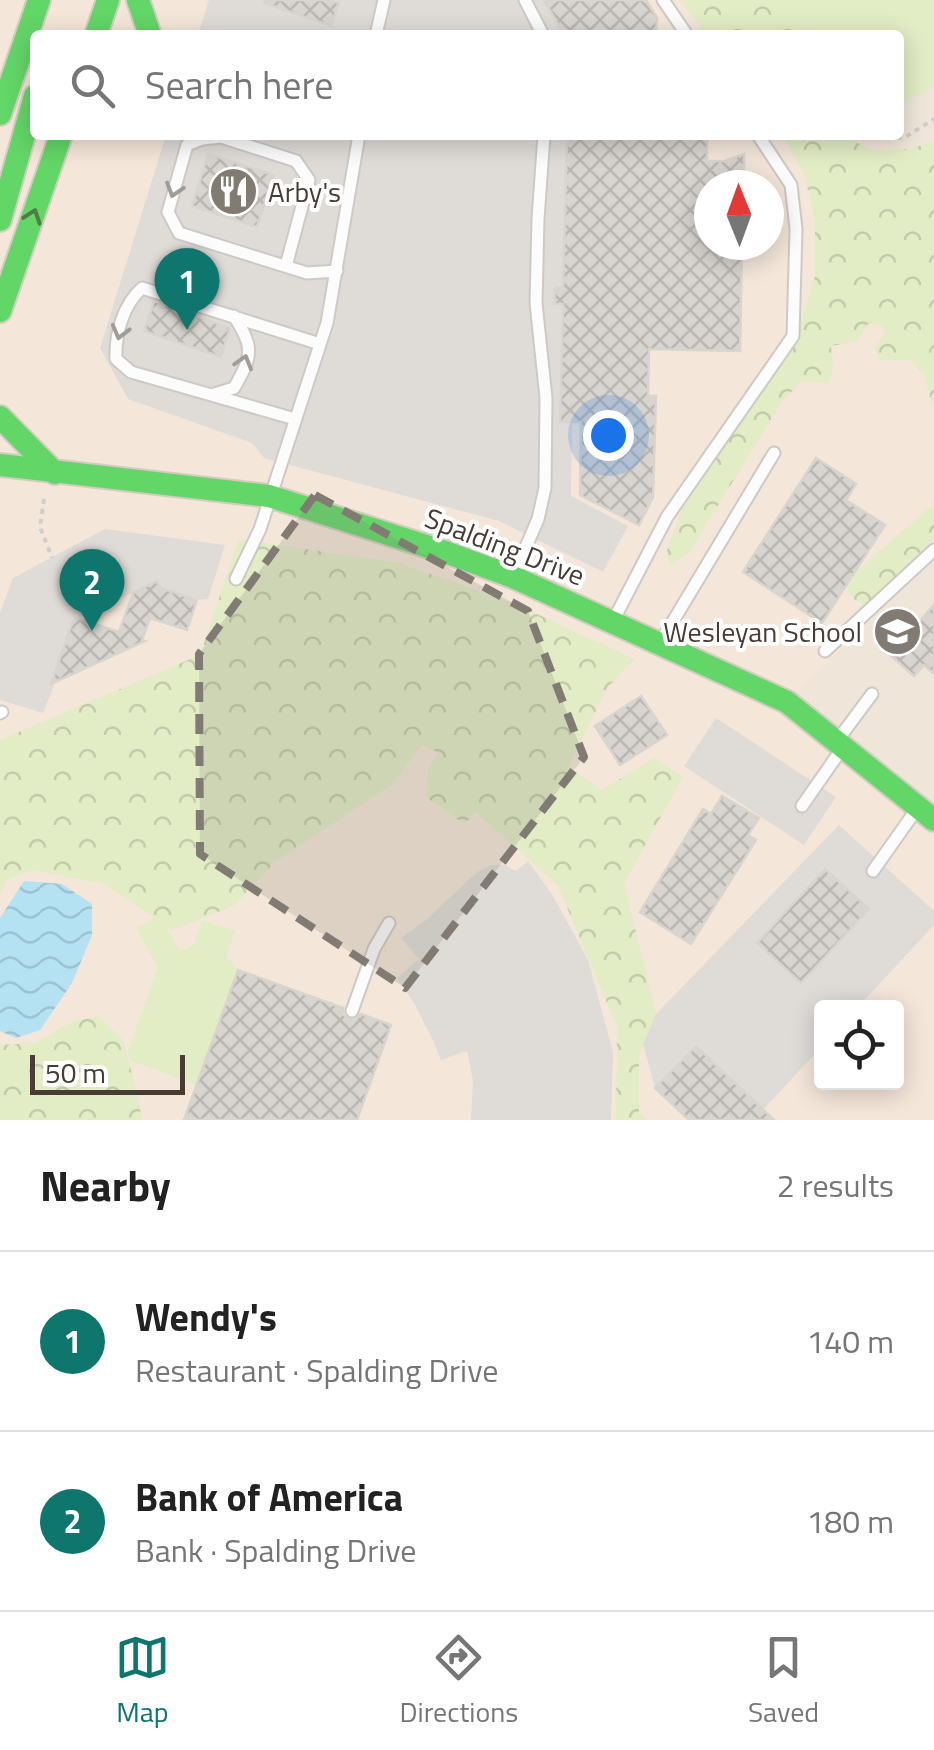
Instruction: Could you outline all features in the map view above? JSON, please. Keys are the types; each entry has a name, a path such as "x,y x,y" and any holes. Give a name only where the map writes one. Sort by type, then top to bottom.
{"main road":[{"path":"0,114 39,0"},
{"path":"51,30 59,0"},
{"path":"98,30 108,0"},
{"path":"138,0 148,30"},
{"path":"0,220 30,114"},
{"path":"0,311 59,140"},
{"path":"0,417 54,473"},
{"name":"Spalding Drive","path":"0,466 269,496 514,577 787,702 928,808"}],"lane":[{"path":"377,30 384,0"},
{"path":"526,0 541,30"},
{"path":"663,0 684,30"},
{"path":"196,140 187,145 168,212 180,233 307,273 337,271"},
{"path":"233,140 296,161 308,180 286,266"},
{"path":"236,579 260,529 333,298 358,140"},
{"path":"514,577 538,518 545,488 546,398 536,303 544,140"},
{"path":"612,621 668,517 793,336 796,229 792,185 761,140"},
{"path":"295,419 130,372 116,359 115,340 132,297 142,288 320,344"},
{"path":"212,395 234,388 245,368 248,337 234,316"},
{"path":"660,643 774,453"},
{"path":"825,652 934,550"},
{"path":"802,806 872,694"},
{"path":"873,871 928,808"},
{"path":"352,1011 388,922"}],"path":[{"path":"904,138 934,119"},
{"path":"44,499 41,534 52,558"}],"highlighted area":[{"path":"315,495 528,611 584,757 405,988 200,854 199,654"}],"shaded area":[{"path":"0,0 792,0 813,30 30,30 30,140 885,140 934,213 934,560 787,702 934,811 934,1120 0,1120"},
{"path":"209,0 555,0 570,30 200,30"},
{"path":"792,0 934,0 934,213 885,140 904,140 904,30 813,30"},
{"path":"164,140 577,140 571,496 628,526 603,572 499,521 264,458 252,443 128,399 100,348"},
{"path":"105,529 225,545 208,599 197,600 161,588 156,582 75,619 43,713 0,700 0,613 13,578"},
{"name":"Wesleyan School","path":"934,560 934,822 787,702"},
{"path":"716,718 836,797 804,845 684,766"},
{"path":"839,825 934,911 934,925 864,1000 814,1000 814,1055 763,1110 655,1088 643,1044 656,1014"},
{"path":"528,861 553,896 588,960 613,1052 611,1120 471,1120 473,1081 467,1051 441,1060 414,1003 397,978 419,959 401,938 477,872 491,865 505,865 516,871"}],"green space":[{"path":"680,0 792,0 813,30 702,30"},
{"path":"792,0 934,0 934,87 904,102 904,30 813,30"},
{"path":"786,140 853,140 870,150 910,149 934,141 934,410 924,375 911,360 880,360 874,347 886,333 879,323 868,324 857,341 831,346 833,369 828,384 802,380 781,403 690,551 671,565 666,553 682,510 795,342 815,276 815,220 805,178"},
{"path":"934,502 934,539 864,606 850,596 846,582"},
{"path":"239,539 399,563 511,602 634,659 607,688 568,767 602,790 654,758 683,777 624,883 656,1014 639,1054 639,1113 647,1120 616,1120 617,1027 558,886 476,812 464,824 426,797 428,770 438,753 423,744 391,785 275,862 235,905 173,930 102,883 32,870 7,880 0,895 0,740 200,655"},
{"path":"159,915 180,950 193,946 202,920 235,931 226,956 238,970 197,1085 129,1060 128,1051 158,967 136,928"},
{"path":"98,1016 123,1040 142,1120 0,1120 0,1045 35,1043 74,1021"}],"water":[{"path":"24,881 62,884 92,904 92,935 72,983 40,1030 16,1038 0,1031 0,918"}],"building":[{"path":"544,0 646,0 657,18 656,30 561,30"},
{"path":"264,3 339,3 331,26"},
{"path":"567,140 707,140 707,161 725,161 744,154 744,170 694,170 694,260 742,260 740,351 649,349 648,396 656,396 653,497 639,525 580,495 581,422 560,422 563,304 554,304 555,287 563,287"},
{"name":"Arby's","path":"208,154 274,175 257,227 192,206"},
{"path":"154,301 230,328 221,357 144,331"},
{"path":"816,458 856,484 846,500 885,525 822,623 743,572"},
{"path":"156,581 161,588 197,600 187,630 150,618 142,640 145,641 51,684 75,619 119,632 133,593"},
{"path":"934,605 934,674 924,665 914,676 890,655"},
{"path":"641,696 667,735 620,765 595,726"},
{"path":"722,796 759,818 748,835 756,840 691,944 640,912 703,809 711,814"},
{"path":"825,869 869,909 801,983 757,943"},
{"path":"238,970 343,1008 348,1019 355,1020 361,1014 391,1025 357,1120 184,1120"},
{"path":"696,1046 774,1120 689,1120 655,1088"}],"traffic: fast":[{"path":"0,114 39,0"},
{"path":"98,30 108,0"},
{"path":"138,0 148,30"},
{"path":"0,220 30,114"},
{"path":"0,311 59,140"},
{"path":"0,417 55,473"},
{"path":"0,465 269,496 513,577 787,702 934,820"}],"place":[{"name":"Arby's","path":"233,191"},
{"name":"Wendy's","path":"187,330"},
{"name":"Bank of America","path":"92,631"},
{"name":"Wesleyan School","path":"897,631"}]}
